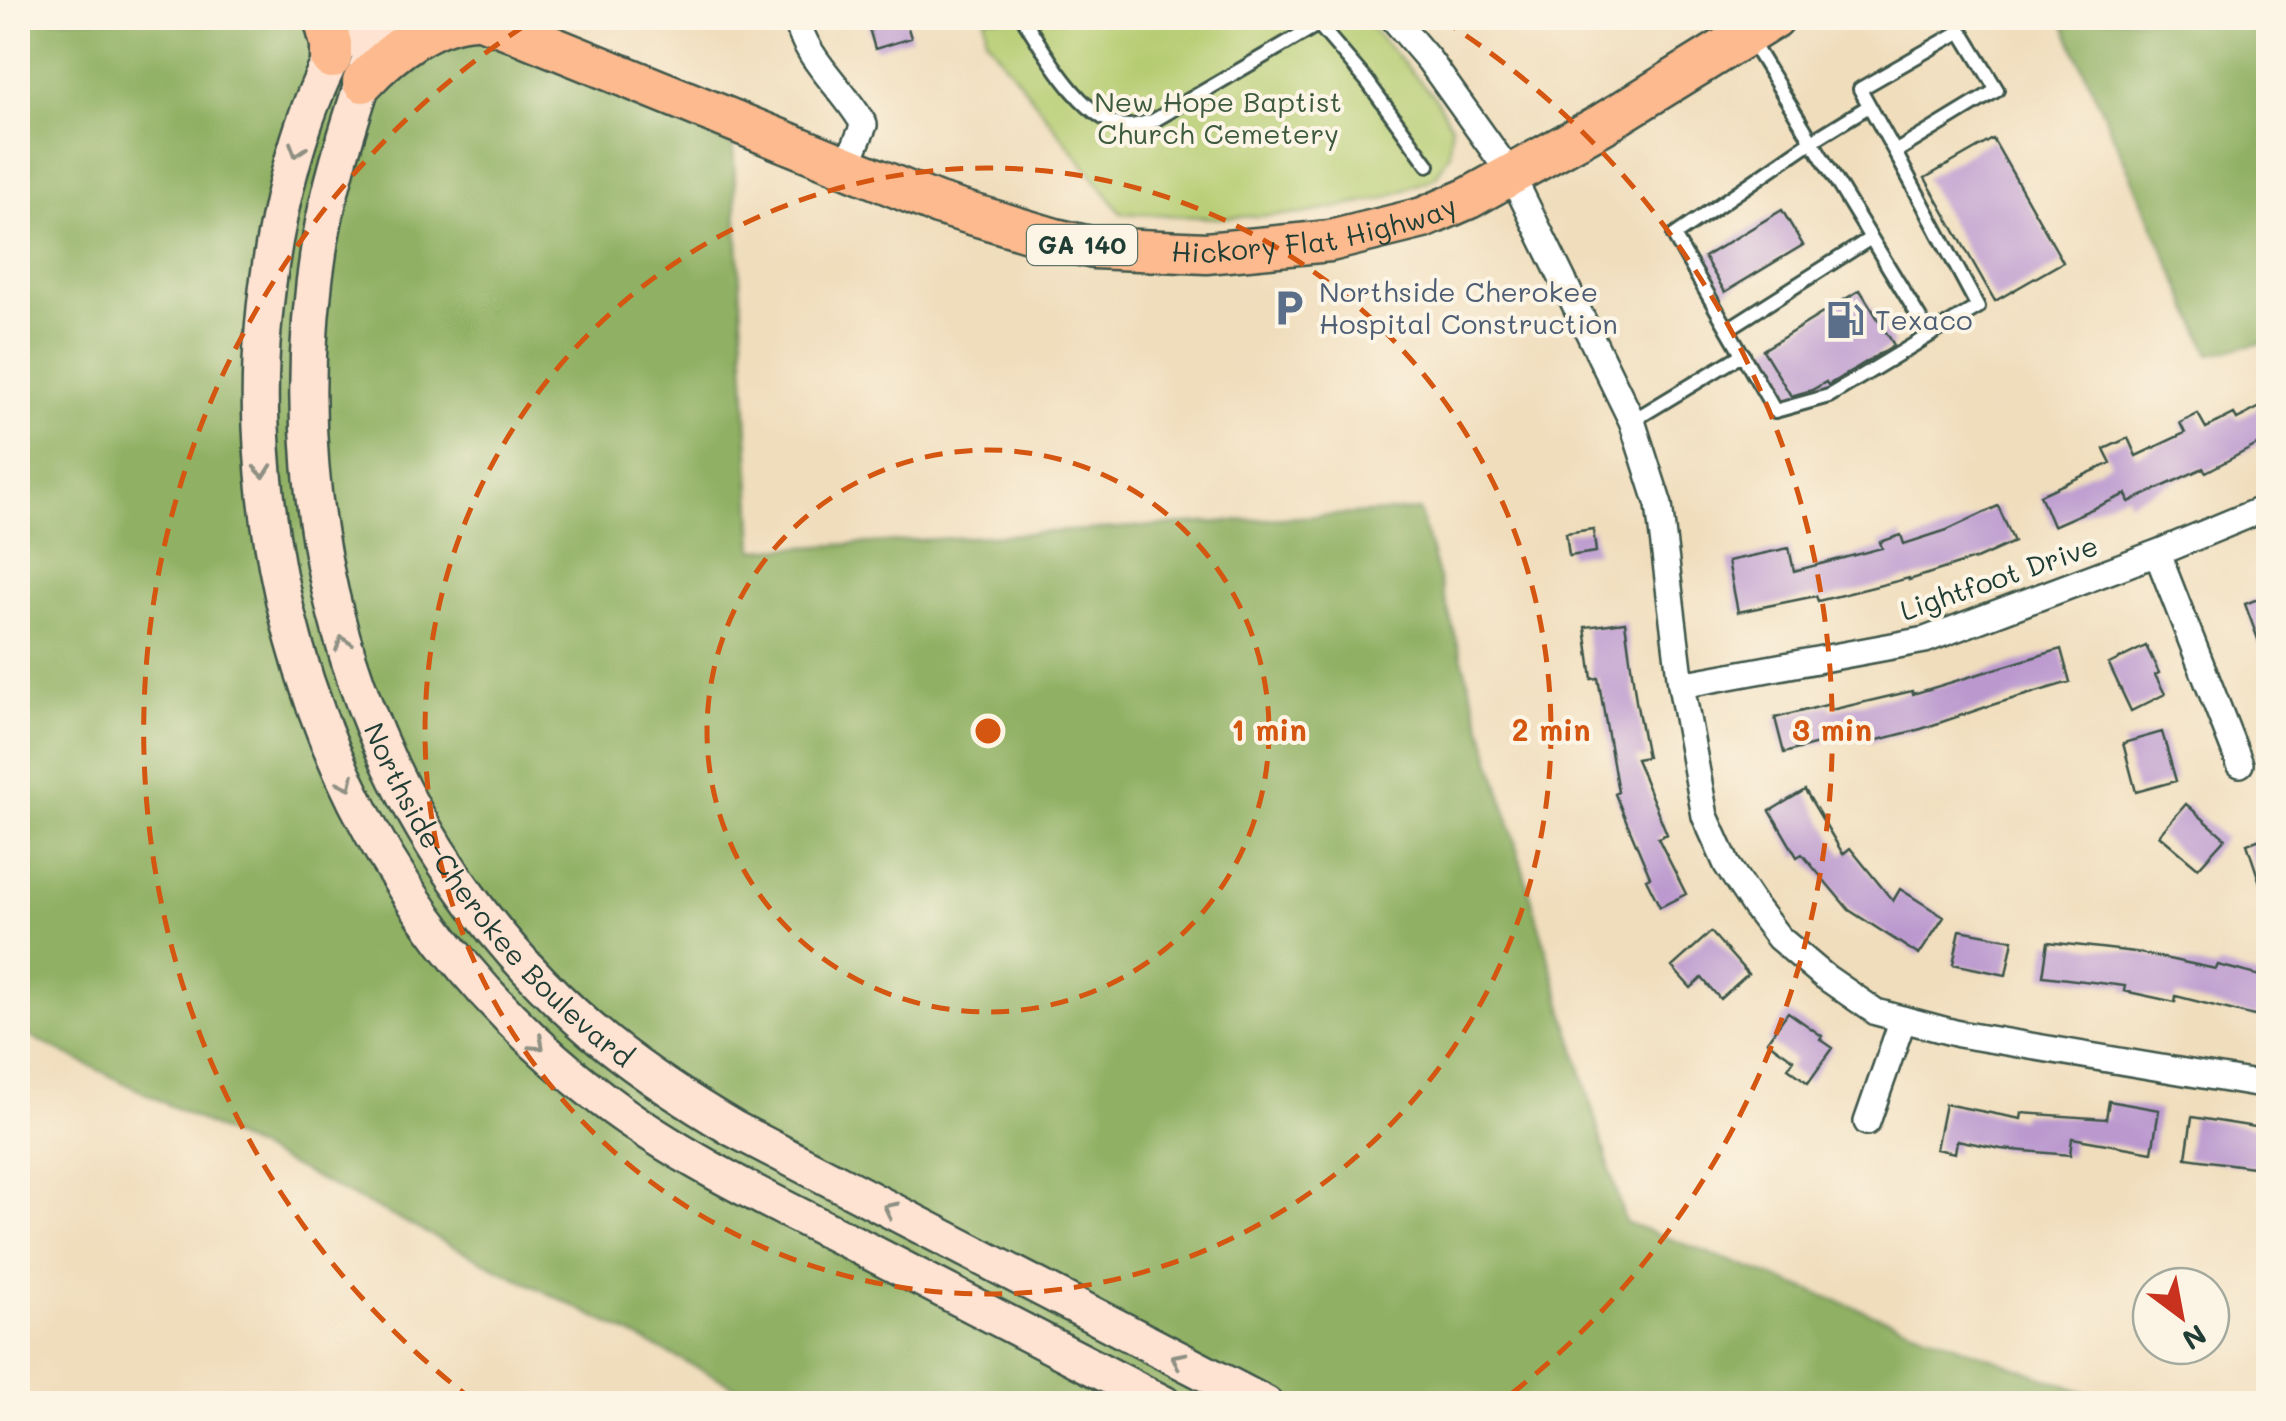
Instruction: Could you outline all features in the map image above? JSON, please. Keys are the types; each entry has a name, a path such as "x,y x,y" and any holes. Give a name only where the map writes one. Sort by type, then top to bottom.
{"main road":[{"path":"324,18 331,58"},
{"path":"363,82 418,37 452,22 478,18"},
{"name":"Hickory Flat Highway","path":"478,18 938,204 1094,248 1206,253 1330,241 1422,218 1512,176 1601,126 1761,26"}],"street":[{"name":"Northside-Cherokee Boulevard","path":"356,18 331,58 297,148 277,231 260,404 274,562 285,613 317,716 387,859 450,949 517,1025 630,1118 736,1182 1164,1404"},
{"name":"Northside-Cherokee Boulevard","path":"380,18 332,184 320,242 308,391 312,492 330,598 360,697 404,794 462,886 504,940 565,1005 620,1053 690,1102 734,1129 1265,1404"},
{"path":"797,18 808,48 854,106 864,125 846,167"},
{"path":"1393,18 1430,60 1512,176 1632,421 1659,505 1681,685 1705,816 1727,864 1780,938 1824,976 1876,1012 1959,1034 2268,1086"},
{"name":"Lightfoot Drive","path":"1681,685 1926,640 2268,507"},
{"path":"2157,553 2240,764"},
{"path":"1867,1122 1903,1020"}],"lane":[{"path":"1023,18 1085,104 1104,120 1129,127 1153,120 1324,21 1428,164"},
{"path":"1761,26 1812,141 1930,335"},
{"path":"1869,106 1674,236 1775,411 1829,396 1978,307 1860,89 1961,31 1998,90 1895,152"},
{"path":"1728,330 1872,238"},
{"path":"1632,421 1742,354"}],"green space":[{"path":"18,18 465,18 733,145 754,550 1419,510 1625,1222 2113,1403 769,1403 18,1030"},
{"name":"New Hope Baptist Church Cemetery","path":"985,18 1362,18 1434,96 1451,125 1450,153 1436,177 1383,199 1302,214 1217,218 1121,213 986,38"},
{"path":"2061,18 2268,18 2268,342 2210,354"}],"building":[{"path":"866,18 905,18 911,38 875,49"},
{"path":"1993,139 2063,262 1995,301 1925,178"},
{"path":"1782,210 1803,245 1725,292 1704,257"},
{"name":"Texaco","path":"1860,290 1894,345 1828,385 1826,382 1791,396 1763,350"},
{"path":"2268,403 2268,439 2206,472 2203,468 2129,502 2126,494 2053,526 2040,495 2111,463 2104,449 2128,438 2136,456 2185,433 2180,423 2198,414 2206,428 2234,414 2237,419"},
{"path":"1998,506 2014,542 1974,560 1818,601 1816,596 1738,612 1728,561 1789,548 1794,571 1882,548 1880,542 1901,535 1904,544 1947,530"},
{"path":"1593,529 1596,552 1569,556 1566,533"},
{"path":"2268,595 2268,660 2266,661 2245,604"},
{"path":"1625,622 1647,757 1636,759 1667,834 1658,838 1686,894 1660,907 1615,794 1618,792 1598,678 1592,679 1585,627"},
{"path":"2146,646 2165,694 2131,711 2109,664"},
{"path":"2061,649 2070,682 1870,742 1867,731 1784,753 1775,718 1830,704 1831,710 1912,691 1913,694"},
{"path":"2162,732 2176,781 2136,792 2123,743"},
{"path":"1805,790 1843,854 1850,848 1893,901 1900,889 1944,917 1919,955 1849,910 1802,854 1797,857 1770,811"},
{"path":"2186,804 2225,838 2198,868 2159,835"},
{"path":"2268,836 2268,897 2265,898 2247,844"},
{"path":"1960,930 2013,940 2006,975 1953,964"},
{"path":"1711,932 1748,974 1720,999 1702,978 1691,988 1672,967"},
{"path":"2048,942 2135,952 2216,969 2218,965 2268,978 2258,1017 2176,996 2175,1002 2124,991 2125,986 2043,976"},
{"path":"1788,1012 1833,1048 1808,1083 1788,1068 1794,1060 1767,1041"},
{"path":"2109,1101 2159,1110 2152,1152 2072,1138 2070,1155 2001,1149 1957,1140 1955,1153 1936,1149 1945,1104 2021,1119 2022,1113 2106,1119"},
{"path":"2192,1117 2268,1129 2268,1169 2186,1158"}],"place":[{"name":"Northside Cherokee Hospital Construction","path":"1289,308"},
{"name":"Texaco","path":"1845,320"}]}
